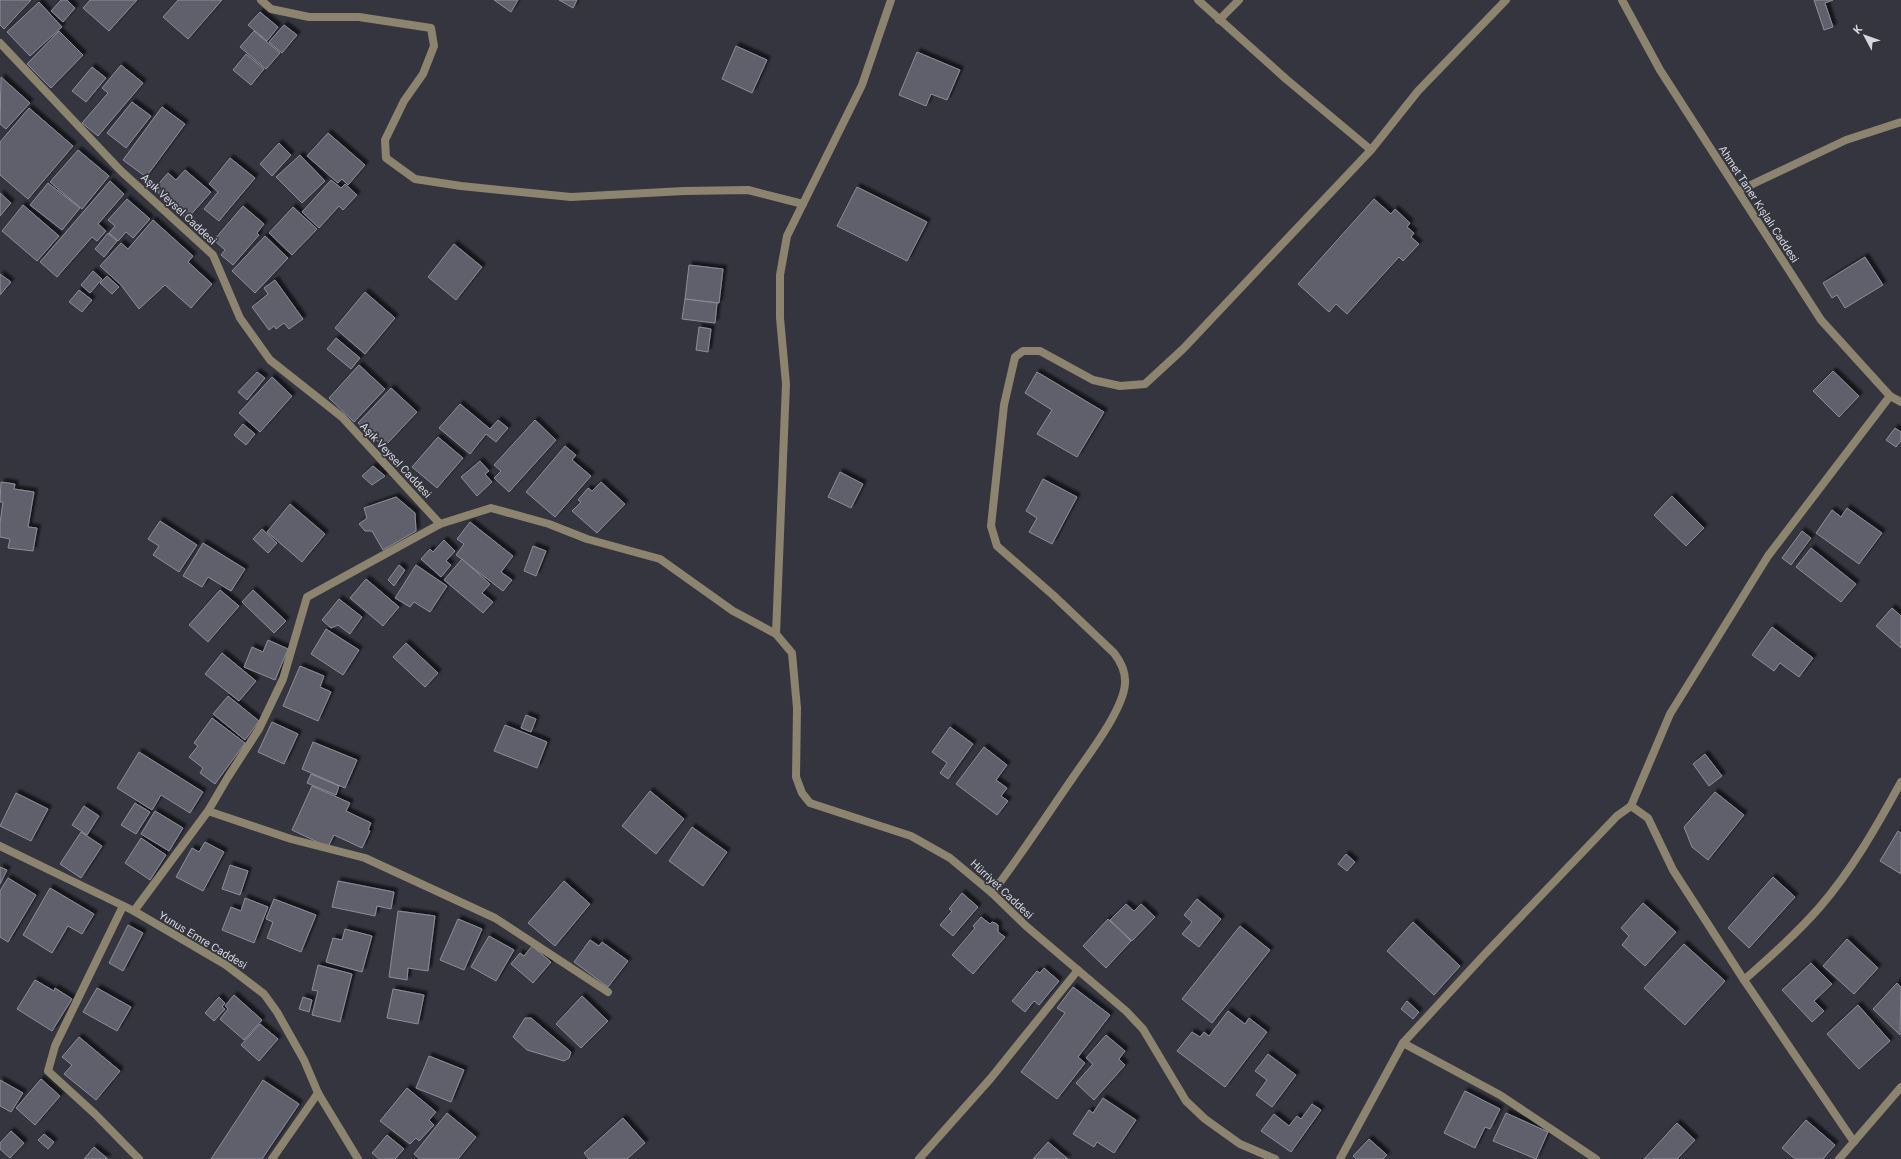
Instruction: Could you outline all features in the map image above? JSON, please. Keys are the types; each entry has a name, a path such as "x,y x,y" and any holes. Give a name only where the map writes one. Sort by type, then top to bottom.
{"street":[{"path":"261,0 271,9 309,17 359,17 431,28 434,46 424,74 404,101 385,140 386,158 415,179 461,186 571,197 684,191 748,190 803,204"},
{"path":"134,911 208,811 259,729 283,679 307,597 440,524 491,508 549,524 588,539 660,559 733,611 776,634 786,384 780,318 780,275 787,236 862,85 891,0"},
{"path":"1198,0 1286,79 1371,150"},
{"path":"1219,20 1239,0"},
{"path":"992,893 1103,734 1120,702 1126,683 1125,673 1121,662 1114,653 1053,595 997,546 991,526 1004,406 1015,357 1022,351 1040,351 1093,380 1120,386 1145,384 1183,349 1371,150 1418,91 1506,0"},
{"name":"Ahmet Taner Kışlalı Caddesi","path":"1622,0 1660,70 1822,320 1890,396 1901,402"},
{"name":"Aşık Veysel Caddesi","path":"0,44 121,171 213,255 240,318 270,360 342,417 440,524"},
{"path":"1738,191 1846,140 1901,122"},
{"path":"1340,1159 1403,1043 1484,955 1617,816 1631,806 1670,714 1768,556 1890,396"},
{"name":"Hürriyet Caddesi","path":"776,634 792,653 797,708 796,777 802,793 810,803 911,836 950,858 992,893 1026,926 1126,1011 1143,1029 1186,1101 1195,1110 1224,1134 1240,1144 1275,1159"},
{"path":"1744,980 1796,933 1841,880 1878,824 1901,782"},
{"path":"1631,806 1648,818 1673,870 1744,980 1854,1142"},
{"path":"208,811 291,840 365,858 495,918 608,992"},
{"name":"Yunus Emre Caddesi","path":"0,846 134,911 226,965 264,994 277,1012 304,1060 318,1093 358,1159"},
{"path":"123,906 55,1046 48,1071 95,1114 139,1159"},
{"path":"919,1159 991,1078 1078,970"},
{"path":"1403,1043 1500,1095 1596,1159"},
{"path":"1839,1159 1901,1087"},
{"path":"272,1159 318,1093"}],"building":[{"path":"0,0 31,0 4,29 0,25"},
{"path":"61,0 67,0 75,8 63,22 51,11"},
{"path":"90,0 137,0 109,31 83,8"},
{"path":"178,0 222,0 188,39 163,17"},
{"path":"494,0 518,0 511,12"},
{"path":"559,0 577,0 573,8"},
{"path":"1814,0 1833,0 1825,3 1833,27 1824,30"},
{"path":"39,2 62,27 30,56 7,32"},
{"path":"260,12 278,27 267,41 248,25"},
{"path":"284,25 297,35 282,53 269,42"},
{"path":"59,31 83,55 51,88 27,64"},
{"path":"254,31 280,53 266,69 240,47"},
{"path":"736,46 767,60 752,93 722,79"},
{"path":"917,52 960,70 947,100 931,94 926,106 899,95"},
{"path":"246,54 264,69 251,85 233,70"},
{"path":"121,65 143,83 98,136 82,123 108,93 102,88"},
{"path":"92,67 106,78 86,102 72,91"},
{"path":"1,77 30,103 6,129 0,124"},
{"path":"132,102 151,116 126,148 107,133"},
{"path":"162,107 185,124 146,177 123,160"},
{"path":"29,108 73,146 28,199 0,175 0,142"},
{"path":"328,133 365,165 348,185 342,179 338,183 307,156"},
{"path":"279,143 291,155 272,176 260,164"},
{"path":"78,150 109,176 82,209 50,182"},
{"path":"300,155 325,181 302,203 276,177"},
{"path":"230,158 255,178 219,221 204,209 218,192 209,184"},
{"path":"185,170 211,192 187,219 154,189 168,173 176,180"},
{"path":"331,180 341,188 345,184 357,195 343,210 339,206 319,228 302,212"},
{"path":"110,181 124,194 98,224 106,231 97,241 92,237 57,277 40,262"},
{"path":"48,183 80,208 62,230 30,205"},
{"path":"857,187 927,222 907,261 837,226"},
{"path":"0,193 11,203 0,216"},
{"path":"127,199 150,219 133,238 126,232 118,241 109,233 115,226 108,220"},
{"path":"1374,199 1391,214 1395,209 1410,223 1407,227 1414,233 1411,237 1419,244 1403,261 1399,257 1347,314 1336,304 1329,312 1298,284"},
{"path":"23,205 59,236 37,261 2,231"},
{"path":"243,206 264,224 257,233 259,235 233,265 221,255 225,250 214,240"},
{"path":"293,207 317,229 292,255 269,233"},
{"path":"153,220 193,256 188,262 212,284 191,308 165,285 139,309 121,285 100,266 121,243 128,249"},
{"path":"108,233 117,241 104,257 95,249"},
{"path":"265,236 288,258 255,293 232,271"},
{"path":"454,244 482,267 456,300 428,277"},
{"path":"1865,257 1883,285 1845,308 1837,295 1832,298 1823,283"},
{"path":"689,265 723,269 719,303 685,299"},
{"path":"93,271 102,279 90,293 81,285"},
{"path":"0,274 11,282 0,295"},
{"path":"107,276 119,287 112,294 100,283"},
{"path":"275,280 303,319 289,329 284,323 276,329 274,326 269,330 252,307 268,294 264,288"},
{"path":"79,290 92,300 82,312 69,302"},
{"path":"365,292 395,318 365,354 335,328"},
{"path":"685,299 717,303 715,323 682,319"},
{"path":"699,327 711,329 708,352 696,350"},
{"path":"336,338 360,358 351,369 327,349"},
{"path":"359,365 385,389 354,422 329,398"},
{"path":"1833,371 1859,396 1839,417 1813,391"},
{"path":"257,372 265,378 247,400 238,392"},
{"path":"1037,372 1104,412 1077,457 1037,434 1052,410 1025,393"},
{"path":"272,377 292,396 260,432 239,413"},
{"path":"391,388 417,412 384,447 358,423"},
{"path":"460,404 490,429 498,420 508,428 496,442 486,434 470,454 439,428"},
{"path":"535,420 556,440 509,492 494,478 501,471 494,465"},
{"path":"243,424 255,434 246,445 234,435"},
{"path":"1895,428 1901,432 1901,441 1896,447 1886,440"},
{"path":"438,437 463,458 437,488 412,467"},
{"path":"565,446 576,455 572,460 591,476 555,517 526,492"},
{"path":"480,461 489,471 485,474 492,482 477,496 461,477"},
{"path":"373,466 385,476 372,485 362,476"},
{"path":"840,472 863,484 851,508 828,497"},
{"path":"1043,479 1077,497 1052,544 1029,532 1037,518 1026,511"},
{"path":"1,482 15,484 14,489 34,492 28,527 37,528 33,551 8,548 10,539 0,537 3,502 0,502"},
{"path":"601,482 625,504 597,533 572,511 581,502 578,500 588,488 592,491"},
{"path":"1672,496 1704,528 1686,546 1654,515"},
{"path":"396,497 415,513 416,531 383,550 372,531 365,531 359,524 367,518 364,508"},
{"path":"290,504 325,534 302,562 267,532"},
{"path":"1847,508 1882,533 1859,564 1816,533 1832,510 1841,517"},
{"path":"160,521 197,545 179,572 153,555 159,546 148,539"},
{"path":"470,522 513,556 501,572 512,580 503,591 456,555 464,544 457,539"},
{"path":"262,529 277,543 268,553 253,539"},
{"path":"1802,531 1811,538 1791,565 1782,558"},
{"path":"444,540 455,551 446,561 451,565 441,577 421,559 430,549 433,552"},
{"path":"203,543 245,569 231,591 208,577 202,587 183,576"},
{"path":"533,546 546,551 536,576 524,571"},
{"path":"1811,548 1856,584 1841,602 1796,567"},
{"path":"462,559 490,584 482,593 493,602 483,613 444,580"},
{"path":"399,565 405,570 394,586 388,580"},
{"path":"416,565 447,586 430,612 414,602 410,607 395,598"},
{"path":"366,579 399,607 383,626 350,598"},
{"path":"220,590 239,606 208,642 189,625"},
{"path":"253,590 286,621 274,633 242,602"},
{"path":"339,599 362,617 350,634 338,625 331,628 322,620"},
{"path":"1892,608 1901,616 1901,648 1876,626"},
{"path":"1772,627 1813,658 1799,677 1780,663 1774,671 1752,655"},
{"path":"326,629 359,650 343,675 311,654"},
{"path":"268,640 288,649 275,680 244,667 252,647 263,652"},
{"path":"406,643 438,673 425,687 393,657"},
{"path":"222,653 256,681 239,701 205,674"},
{"path":"300,666 324,676 320,687 331,692 318,721 283,706"},
{"path":"228,696 259,721 245,740 213,714"},
{"path":"526,715 536,719 531,732 521,728"},
{"path":"212,718 245,743 215,784 200,773 203,768 189,757 198,746 194,743"},
{"path":"272,722 298,734 284,764 258,752"},
{"path":"505,725 547,742 537,768 494,751"},
{"path":"950,727 973,744 948,779 940,773 947,763 932,752"},
{"path":"313,742 357,760 345,788 302,769"},
{"path":"984,747 1007,765 996,780 1007,788 1001,796 1008,801 997,815 956,784"},
{"path":"139,752 203,792 190,813 161,795 152,810 117,788"},
{"path":"1705,754 1722,776 1709,786 1693,764"},
{"path":"311,774 339,786 336,795 307,783"},
{"path":"312,786 350,803 346,811 371,823 368,830 370,831 362,848 334,835 328,847 292,830"},
{"path":"650,791 684,819 656,854 622,826"},
{"path":"1715,792 1744,815 1708,860 1692,847 1684,827"},
{"path":"16,793 48,809 31,841 0,826"},
{"path":"135,803 150,812 136,834 121,825"},
{"path":"84,806 99,816 87,835 72,825"},
{"path":"155,811 183,828 169,851 141,834"},
{"path":"692,827 727,852 703,886 669,861"},
{"path":"1898,831 1901,833 1901,874 1880,861"},
{"path":"81,832 102,846 81,878 60,864"},
{"path":"141,838 166,855 150,880 125,863"},
{"path":"205,842 224,852 203,891 176,877 192,848 199,852"},
{"path":"1346,854 1355,862 1347,871 1338,864"},
{"path":"230,865 248,871 240,895 222,889"},
{"path":"0,867 7,870 0,884"},
{"path":"1773,877 1795,897 1749,948 1728,928"},
{"path":"8,878 36,895 8,942 0,937 0,891"},
{"path":"338,881 394,892 391,909 377,906 375,916 332,907"},
{"path":"564,881 590,904 555,946 528,923"},
{"path":"50,888 94,914 82,934 68,926 52,953 23,935"},
{"path":"962,893 978,907 953,936 940,925 952,911 949,909"},
{"path":"245,898 268,907 254,943 222,930 231,907 241,911"},
{"path":"274,899 316,915 301,952 267,938 273,922 266,919"},
{"path":"1197,899 1221,919 1199,947 1182,934 1192,922 1184,915"},
{"path":"1643,903 1676,932 1645,966 1622,945 1629,936 1621,928"},
{"path":"1126,904 1134,911 1141,904 1155,917 1132,941 1110,920"},
{"path":"398,911 435,916 428,971 408,968 407,980 389,977"},
{"path":"981,917 990,924 992,922 998,925 998,932 1005,937 973,974 952,955 975,928 973,926"},
{"path":"458,919 482,929 464,970 440,960"},
{"path":"1108,919 1131,941 1106,968 1083,946"},
{"path":"1413,922 1460,966 1434,995 1387,951"},
{"path":"128,925 143,933 123,971 109,963"},
{"path":"1240,926 1270,950 1212,1023 1182,999"},
{"path":"345,929 372,936 362,972 326,962 333,938 342,940"},
{"path":"489,936 514,950 496,981 471,967"},
{"path":"1847,939 1878,968 1854,994 1823,966"},
{"path":"590,940 599,946 602,942 628,961 608,987 574,962"},
{"path":"1684,944 1725,981 1685,1025 1644,988"},
{"path":"532,946 551,962 533,983 511,964 520,953 524,956"},
{"path":"1811,963 1832,984 1814,1001 1824,1011 1812,1022 1782,990"},
{"path":"318,965 352,974 340,1022 312,1015 318,991 312,990"},
{"path":"1044,968 1059,981 1039,1005 1034,1001 1025,1012 1012,1001 1037,971 1040,973"},
{"path":"35,980 54,991 55,988 72,999 52,1031 17,1009"},
{"path":"1897,983 1901,987 1900,1035 1873,1009"},
{"path":"1073,987 1110,1015 1078,1057 1085,1063 1057,1099 1021,1072 1065,1013 1057,1008"},
{"path":"97,988 131,1007 117,1031 83,1012"},
{"path":"393,989 424,995 418,1024 387,1018"},
{"path":"234,995 262,1020 244,1040 220,1019 228,1009 225,1006"},
{"path":"582,996 608,1021 581,1048 556,1024"},
{"path":"219,997 225,1003 222,1007 225,1009 214,1021 205,1013"},
{"path":"303,997 312,1000 309,1012 299,1009"},
{"path":"1407,1001 1419,1012 1413,1019 1401,1009"},
{"path":"1858,1005 1890,1041 1859,1069 1827,1034"},
{"path":"1228,1011 1245,1024 1249,1018 1267,1032 1225,1087 1177,1051 1192,1032 1200,1037 1204,1032 1209,1036"},
{"path":"525,1018 531,1018 571,1052 569,1058 564,1061 527,1050 513,1037"},
{"path":"260,1024 278,1039 259,1061 241,1045"},
{"path":"1106,1035 1125,1051 1119,1059 1125,1065 1094,1100 1076,1083 1093,1064 1086,1058"},
{"path":"79,1037 120,1071 96,1100 64,1074 72,1065 62,1057"},
{"path":"1268,1054 1296,1075 1272,1107 1256,1095 1267,1080 1255,1071"},
{"path":"429,1056 464,1070 451,1102 416,1088"},
{"path":"41,1079 60,1096 35,1125 16,1108"},
{"path":"0,1080 23,1093 11,1112 0,1106"},
{"path":"263,1080 299,1104 262,1159 211,1159"},
{"path":"407,1088 436,1112 429,1120 434,1125 419,1141 416,1138 410,1144 380,1121"},
{"path":"1465,1091 1500,1109 1490,1129 1485,1127 1475,1148 1444,1133"},
{"path":"1103,1098 1136,1120 1114,1153 1097,1142 1094,1147 1073,1134 1089,1110 1093,1113"},
{"path":"1312,1104 1321,1110 1291,1152 1261,1131 1274,1114 1289,1126 1297,1116 1301,1119"},
{"path":"447,1113 476,1137 458,1159 420,1159 414,1154"},
{"path":"1506,1113 1548,1132 1536,1159 1493,1141"},
{"path":"623,1118 645,1143 627,1159 589,1159 584,1153"},
{"path":"1806,1120 1835,1145 1823,1159 1795,1159 1782,1148"},
{"path":"1677,1123 1695,1140 1677,1159 1644,1159"},
{"path":"11,1131 24,1143 10,1158 0,1149 0,1143"},
{"path":"44,1134 54,1142 48,1149 38,1140"},
{"path":"387,1135 404,1149 395,1159 379,1159 372,1153"},
{"path":"1369,1139 1387,1155 1383,1159 1357,1159 1353,1156"},
{"path":"1048,1142 1068,1159 1033,1159"},
{"path":"94,1147 108,1159 84,1159"}]}
